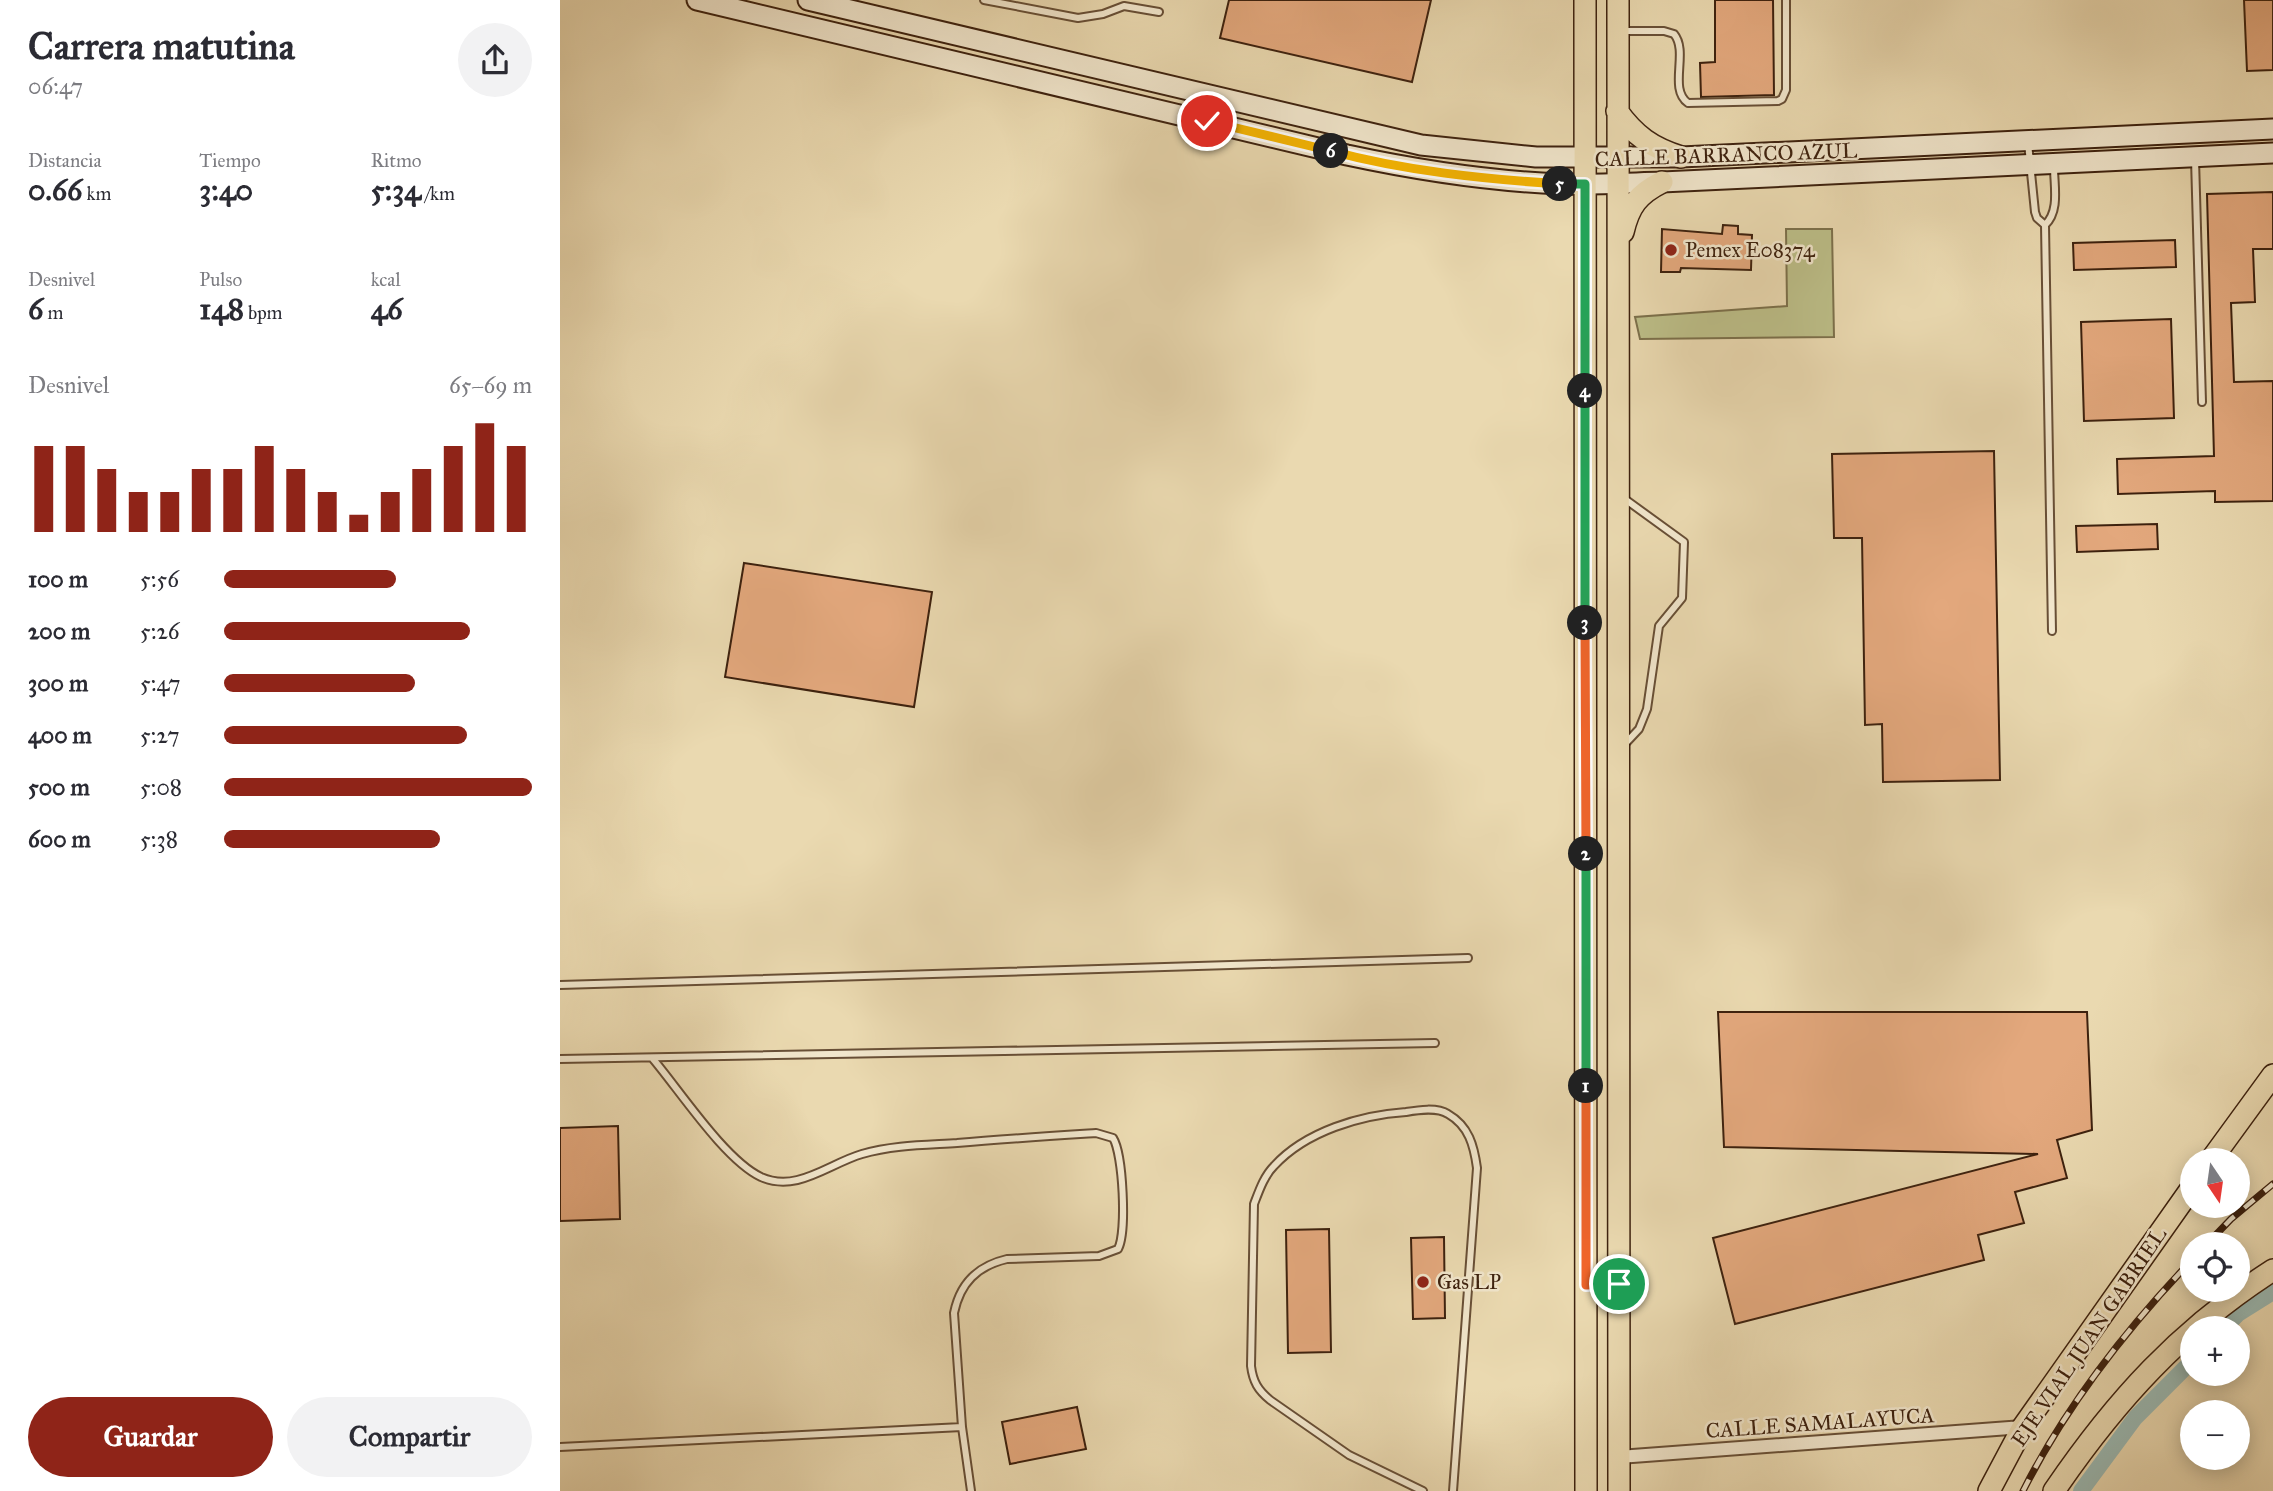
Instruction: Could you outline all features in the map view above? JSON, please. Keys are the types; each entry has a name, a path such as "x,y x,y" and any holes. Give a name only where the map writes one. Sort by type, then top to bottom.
{"main road":[{"name":"CALLE BARRANCO AZUL","path":"697,0 1347,155 1517,181 1585,184 1662,182 2273,153"},
{"name":"CALLE BARRANCO AZUL","path":"808,0 1382,138 1495,155 1584,159 1681,157 2273,129"},
{"path":"1585,0 1586,1491"},
{"path":"1618,0 1619,1491"},
{"path":"1617,111 1629,128 1646,143 1681,157"},
{"path":"1762,177 1764,162 1812,157 1816,151"},
{"path":"1617,258 1632,205 1644,191 1662,182"},
{"path":"2220,1148 2273,1075"},
{"name":"EJE VIAL JUAN GABRIEL","path":"1989,1491 2023,1427 2180,1204"},
{"path":"2054,1491 2114,1408 2158,1360 2223,1304 2273,1270"},
{"path":"1586,1285 1619,1284"}],"street":[{"name":"CALLE SAMALAYUCA","path":"1619,1457 2023,1427"}],"lane":[{"path":"984,0 1078,18 1103,14 1124,6 1159,12"},
{"path":"1618,31 1664,31 1674,34 1679,43 1681,94 1688,103 1777,101 1782,99 1786,90 1786,0"},
{"path":"2028,141 2035,212 2045,225 2052,631"},
{"path":"2195,157 2202,401"},
{"path":"2045,225 2052,219 2055,210 2054,163"},
{"path":"1618,494 1684,542 1682,598 1659,626 1644,719 1632,738 1620,749"},
{"path":"560,985 1468,958"},
{"path":"560,1059 1435,1044"},
{"path":"653,1059 730,1153 753,1172 777,1182 792,1182 809,1177 837,1163 884,1149 1096,1132 1112,1138 1118,1145 1123,1233 1118,1248 1099,1256 1007,1259 992,1262 979,1269 961,1288 954,1313 962,1427 971,1491"},
{"path":"1423,1491 1349,1455 1270,1400 1259,1391 1251,1366 1254,1204 1260,1186 1274,1166 1328,1129 1380,1114 1423,1110 1445,1111 1458,1121 1474,1145 1477,1168 1453,1491"},
{"path":"560,1447 962,1427"}],"green space":[{"path":"1786,229 1832,229 1834,337 1640,339 1635,317 1787,306"}],"building":[{"path":"1229,0 1431,0 1412,82 1220,38"},
{"path":"1715,0 1773,0 1774,95 1701,97 1700,63 1715,62"},
{"path":"2244,0 2273,0 2273,70 2247,71"},
{"path":"2273,192 2273,249 2253,249 2255,302 2231,303 2234,382 2273,381 2273,501 2215,502 2215,491 2118,494 2117,459 2214,456 2207,194"},
{"path":"1723,225 1738,226 1738,234 1752,235 1751,270 1681,268 1680,272 1661,272 1662,229 1722,234"},
{"path":"2175,240 2176,267 2074,270 2073,243"},
{"path":"2171,319 2174,418 2084,421 2081,322"},
{"path":"1994,451 2000,780 1883,782 1882,724 1865,725 1862,538 1834,538 1832,454"},
{"path":"2157,524 2158,549 2077,552 2076,526"},
{"path":"744,563 932,592 914,707 725,677"},
{"path":"1718,1012 2087,1012 2092,1130 2057,1140 2067,1178 2015,1192 2024,1223 1978,1235 1984,1260 1735,1324 1713,1238 2038,1154 1724,1147"},
{"path":"618,1126 620,1219 560,1221 560,1128"},
{"path":"1329,1229 1331,1352 1288,1353 1286,1230"},
{"path":"1444,1237 1445,1318 1413,1319 1411,1238"},
{"path":"1077,1407 1086,1449 1010,1464 1002,1422"}],"waterway":[{"path":"2236,1316 2273,1292"},
{"path":"2081,1491 2135,1418 2180,1373"}],"railway":[{"path":"2219,1232 2273,1184"},
{"path":"2023,1491 2078,1398 2122,1340 2180,1273"}],"place":[{"name":"Pemex E08374","path":"1671,250"},
{"name":"Gas LP","path":"1423,1282"}],"route":[{"path":"1207,121 1347,155 1412,167 1517,181 1585,184 1586,1285 1619,1284"}]}
